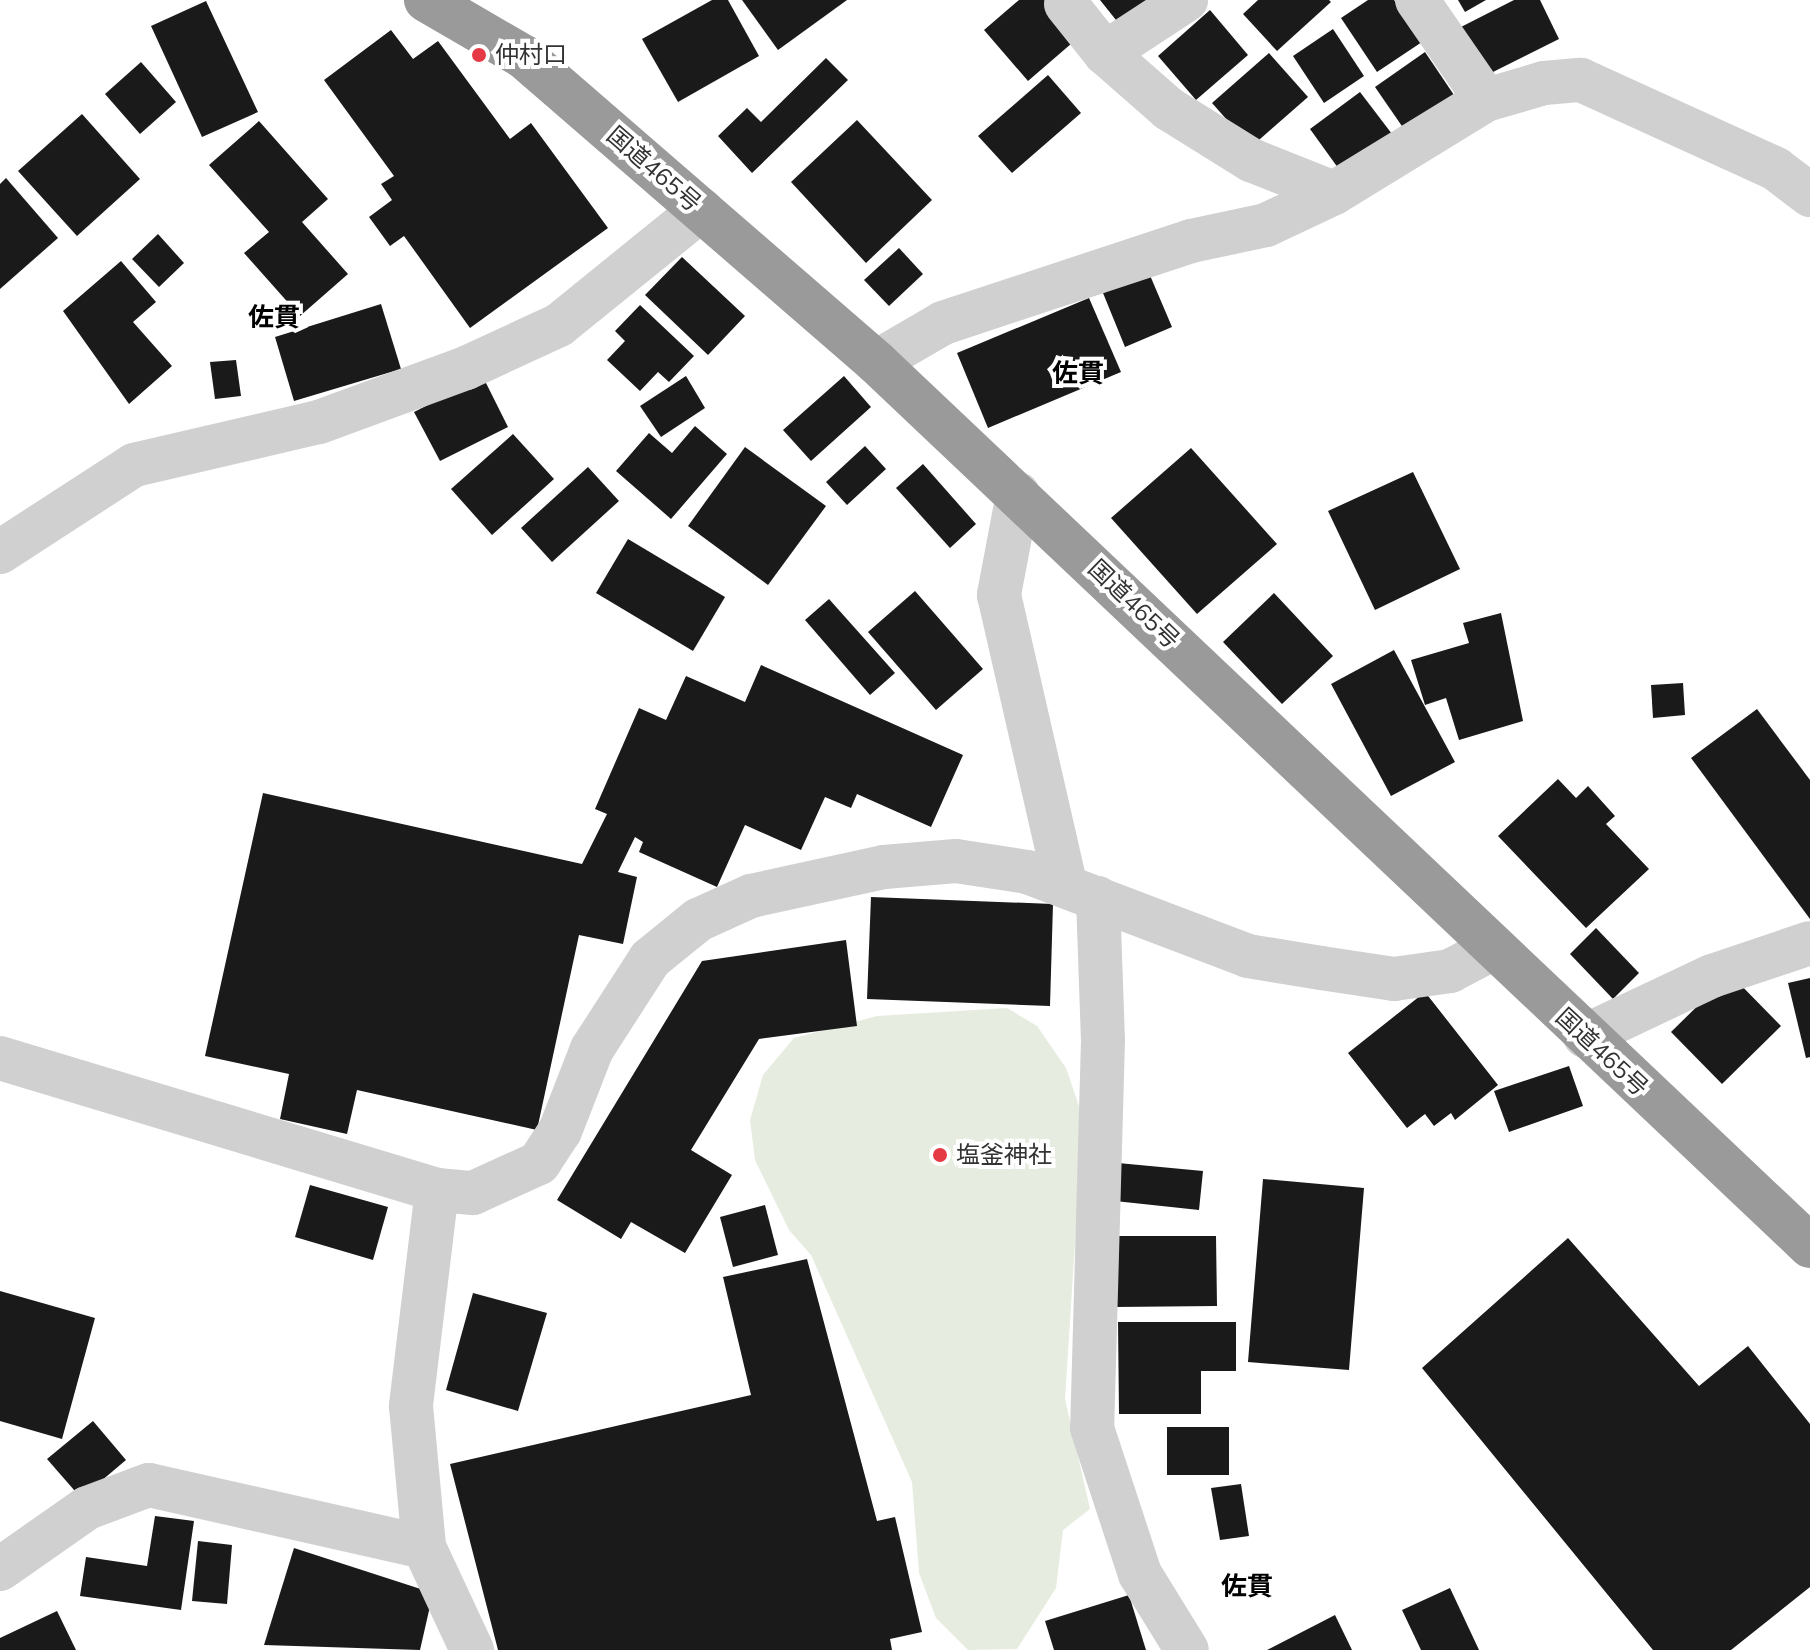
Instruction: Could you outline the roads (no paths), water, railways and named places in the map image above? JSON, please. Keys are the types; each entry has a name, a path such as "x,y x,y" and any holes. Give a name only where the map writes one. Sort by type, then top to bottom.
{"highway":[{"name":"国道465号","path":"426,0 524,57 876,362 1810,1246"}],"street":[{"path":"1105,53 1186,0"},
{"path":"1417,0 1486,100"},
{"path":"1066,4 1105,53 1169,109 1239,153 1334,193"},
{"path":"876,362 943,323 1191,241 1266,225 1334,193 1486,100 1581,80 1776,169 1810,195"},
{"path":"0,552 134,465 319,422 466,368 559,325 701,210"},
{"path":"1018,494 999,595 1082,891 1103,1040 1092,1428 1140,1574 1187,1650"},
{"path":"0,1058 437,1190 473,1193 539,1163 624,997 650,959 698,920 751,896 884,867 956,861 1082,891 1248,956 1394,979 1450,971 1494,948"},
{"path":"1585,1036 1712,976 1810,943"},
{"path":"437,1190 412,1380 424,1547 472,1650"},
{"path":"0,1569 87,1508 149,1485 424,1547"}],"place":[{"name":"仲村口","path":"479,55"},
{"name":"塩釜神社","path":"940,1155"}],"district":[{"name":"佐貫","path":"274,317"},
{"name":"佐貫","path":"1078,373"},
{"name":"佐貫","path":"1247,1586"}]}
